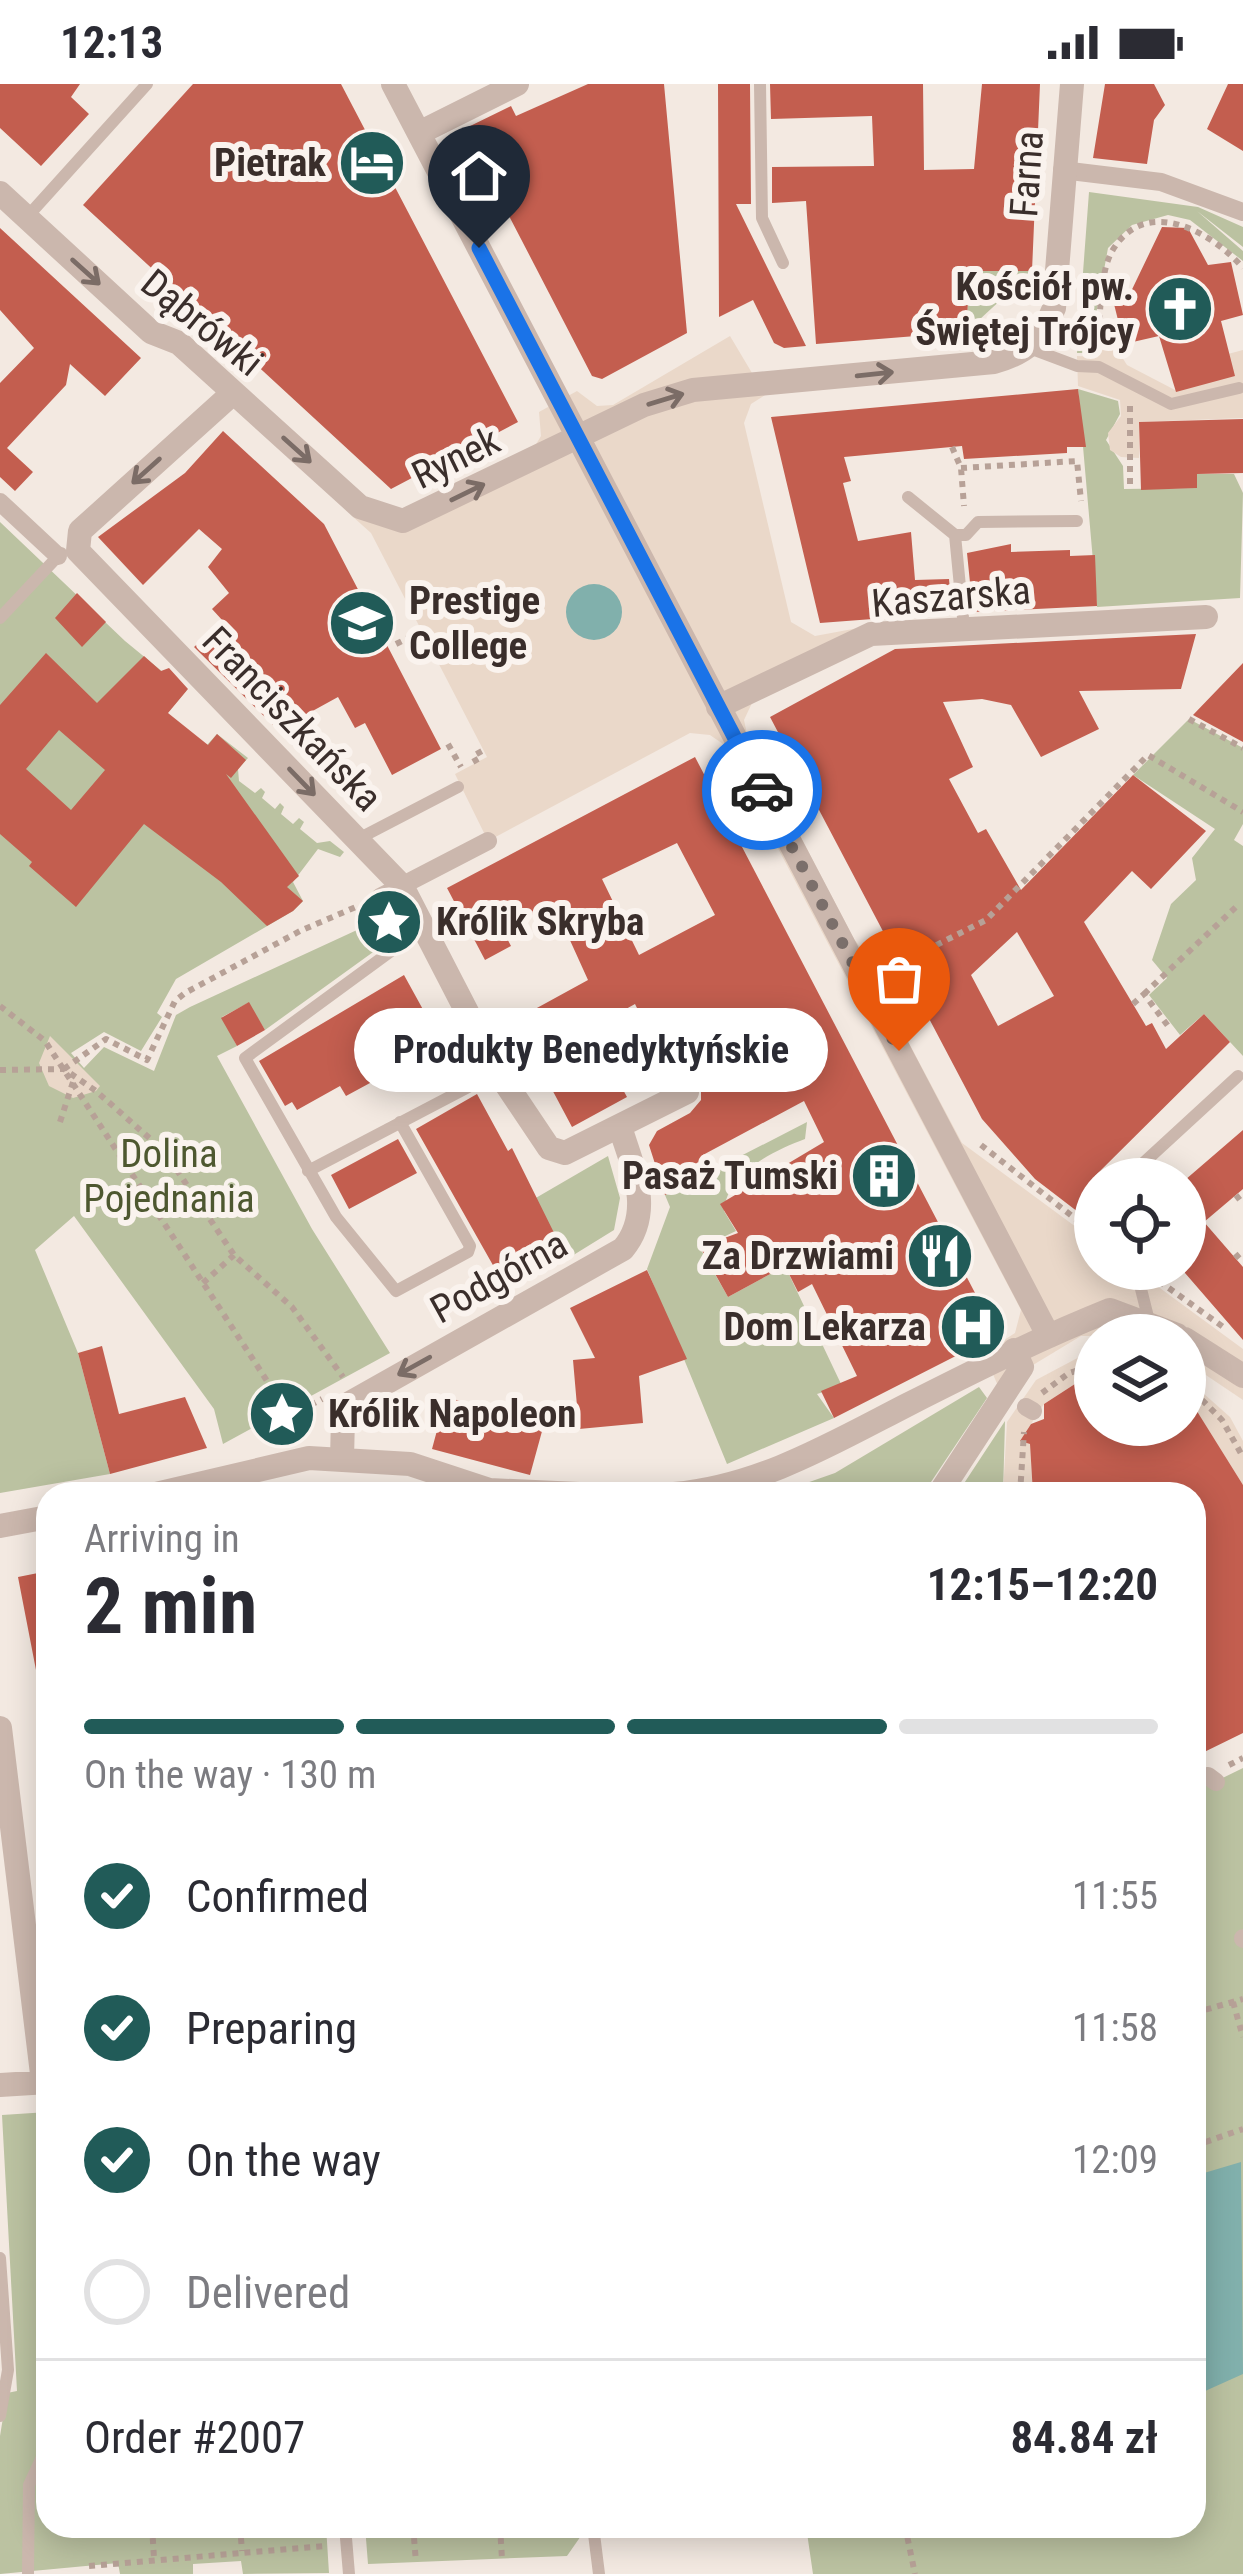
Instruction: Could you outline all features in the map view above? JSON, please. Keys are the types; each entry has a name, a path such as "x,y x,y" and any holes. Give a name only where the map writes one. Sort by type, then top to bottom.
{"street":[{"path":"393,84 1048,1335"},
{"path":"418,133 517,84"},
{"name":"Farna","path":"1029,348 1045,332 1054,308 1072,84"},
{"path":"1062,170 1161,182 1243,212"},
{"name":"Dąbrówki","path":"0,194 151,332 178,344 360,508"},
{"name":"Rynek","path":"360,508 392,520 414,518 644,405 693,390 994,362 1029,348"},
{"path":"0,502 66,548 233,393"},
{"name":"Franciszkańska","path":"66,548 78,551 358,839 383,895 425,926 498,1072 549,1148 565,1153 620,1127"},
{"name":"Kaszarska","path":"721,712 871,634 1206,617"},
{"path":"383,895 488,841"},
{"path":"620,1127 687,1092"},
{"name":"Podgórna","path":"342,1460 343,1416 350,1403 623,1249 633,1237 641,1198 620,1127"},
{"path":"743,1482 1074,1324"},
{"path":"947,1482 1022,1367 1014,1350"},
{"path":"1206,1352 1243,1376"},
{"path":"203,1482 278,1461 342,1460 410,1464 461,1482"},
{"path":"0,1526 36,1518"},
{"path":"0,1729 36,2005"},
{"path":"0,2085 36,2083"}],"lane":[{"path":"27,217 147,84"},
{"path":"760,84 762,218 783,263"},
{"path":"1029,348 1077,366 1099,367 1171,404 1239,388"},
{"path":"908,497 960,535"},
{"path":"960,535 977,523 1077,521"},
{"path":"960,535 964,628"},
{"path":"0,618 66,548"},
{"path":"358,839 458,787"},
{"path":"400,1122 470,1246 468,1252 396,1291 336,1217 245,1058 425,926"},
{"path":"308,1171 498,1072"},
{"path":"1149,1158 1238,1076"},
{"path":"0,2258 4,2371 0,2416"},
{"path":"28,2574 29,2485 36,2470"},
{"path":"346,2538 349,2574"},
{"path":"594,2538 599,2574"}],"path":[{"path":"1099,367 1108,267 1112,253 1135,230 1171,220 1189,224 1243,268"},
{"path":"1130,384 1130,484"},
{"path":"952,447 961,469 960,535"},
{"path":"396,644 422,631"},
{"path":"1190,718 1243,748"},
{"path":"448,744 463,770"},
{"path":"473,762 473,755 484,750"},
{"path":"888,980 891,968 986,920 1148,754 1243,812"},
{"path":"0,1070 64,1069 106,1039 147,1060 175,1001 185,993 300,931 383,895"},
{"path":"1133,1004 1237,906"},
{"path":"1144,994 1168,1026"},
{"path":"0,1006 45,1042 290,1416"},
{"path":"64,1069 164,1151 234,1255 292,1307 348,1385"},
{"path":"60,1119 73,1082"},
{"path":"974,1139 1074,1218"},
{"path":"1236,1195 1243,1204"},
{"path":"1235,1258 1243,1251"},
{"path":"203,1282 234,1255"},
{"path":"1171,1290 1239,1340"},
{"path":"1021,1482 1028,1416 1042,1392 1074,1371"},
{"path":"1206,1404 1222,1420 1243,1457"},
{"path":"1206,2010 1243,1999"},
{"path":"1233,2002 1243,2037"},
{"path":"1206,2142 1243,2128"},
{"path":"153,2538 154,2559"},
{"path":"241,2538 242,2551"},
{"path":"414,2538 416,2562"},
{"path":"501,2538 502,2559"},
{"path":"907,2538 915,2574"},
{"path":"89,2566 346,2545"}],"green space":[{"path":"1089,192 1198,207 1243,227 1243,247 1197,211 1243,251 1243,261 1190,220 1168,215 1132,225 1108,248 1089,353 1077,353"},
{"path":"974,195 1003,270 1032,271 966,332"},
{"path":"1078,389 1118,401 1120,414 1106,440 1123,466 1124,489 1196,488 1197,474 1234,474 1243,493 1240,598 1097,607"},
{"name":"Dolina Pojednania","path":"0,522 125,641 186,691 164,717 207,745 217,734 248,758 238,769 239,781 255,793 261,788 262,798 275,809 280,803 284,807 281,814 293,824 299,818 304,822 300,829 317,843 330,841 344,852 340,857 318,849 293,882 303,901 293,911 176,979 157,1013 162,1017 141,1051 104,1032 71,1053 84,1068 104,1047 154,1071 176,1015 190,1007 383,918 394,937 265,1030 248,1003 222,1017 237,1046 217,1056 312,1229 390,1353 223,1444 214,1409 74,1216 35,1250 78,1353 110,1474 36,1482 36,1487 0,1493"},
{"path":"1189,719 1243,748 1243,824 1234,840 1243,846 1243,1056 1204,1014 1180,1035 1149,995 1167,978 1152,960 1171,904 1196,880 1192,858 1215,829 1133,775"},
{"path":"807,1122 805,1139 766,1157 733,1185 724,1211 736,1231 700,1248 728,1297 785,1266 842,1386 817,1394 834,1418 727,1464 647,1269 670,1207 665,1195"},
{"path":"608,1156 620,1198 614,1230 567,1259 534,1199"},
{"path":"979,1387 987,1398 931,1482 809,1482 835,1473"},
{"path":"1005,1421 1003,1482 965,1482"},
{"path":"1243,1768 1243,2574 813,2574 808,2538 1206,2538 1206,1786"},
{"path":"36,2113 36,2538 327,2538 329,2573 243,2574 241,2561 193,2564 193,2574 120,2574 118,2563 0,2574 0,2436 7,2393 17,2391 2,2115"},
{"path":"366,2538 580,2538 567,2556 368,2564"}],"shaded area":[{"path":"1100,323 1127,365 1175,390 1228,354 1243,350 1243,418 1139,422 1139,458 1121,457 1110,450 1108,433 1121,416 1120,400 1078,386 1077,356 1096,357"},
{"path":"730,336 765,395 751,404 744,423 791,622 815,636 869,626 752,703 744,720 747,734 854,939 880,973 876,981 962,1143 1074,1226 1074,1290 1163,1290 1195,1314 1074,1314 1074,1340 998,1386 984,1353 1015,1333 1021,1310 723,744 710,735 690,733 488,841 455,774 487,757 371,533 352,516 366,501 407,510 535,446 541,436 539,412 577,391 597,406 613,405"},
{"path":"50,1036 100,1086 96,1091 73,1098 49,1086 39,1063"},
{"path":"1206,1322 1243,1349 1243,1400 1206,1375"},
{"path":"1074,1360 1074,1385 1044,1404 1027,1430 1024,1442 1030,1444 1032,1482 1004,1482 1007,1422 1036,1380"},
{"path":"1206,1396 1230,1417 1243,1441 1243,1485 1206,1426"}],"water":[{"path":"594,584 614,592 622,612 614,632 594,640 574,632 566,612 574,592"},
{"path":"1241,2162 1243,2374 1206,2391 1206,2172"}],"building":[{"path":"0,84 80,84 71,97 89,114 41,166 0,128"},
{"path":"193,84 341,84 518,422 391,489 83,205"},
{"path":"588,84 664,84 687,333 602,379 592,376 464,129 511,106 516,116"},
{"path":"718,84 750,84 751,204 736,204 806,346 784,348 774,343 753,300 719,317"},
{"path":"770,84 923,84 924,170 974,169 982,84 1040,84 1032,271 970,271 966,332 816,344 806,201 772,203 772,167 874,166 872,116 771,119"},
{"path":"1105,84 1154,84 1165,105 1154,120 1147,164 1093,158"},
{"path":"1228,84 1243,84 1243,151 1207,129"},
{"name":"Kościół pw. Świętej Trójcy","path":"1162,227 1188,228 1208,265 1231,262 1243,315 1221,321 1235,376 1176,392 1159,336 1124,344 1113,300 1125,304"},
{"path":"0,228 141,358 105,396 70,364 66,385 7,448 33,472 15,491 0,477 0,383 34,348 0,310"},
{"path":"1078,389 1086,447 1067,447 1067,453 964,459 962,446 844,457 851,481 843,483 858,541 911,532 915,580 949,579 952,613 820,623 771,417"},
{"path":"1243,419 1243,473 1197,474 1197,488 1141,490 1139,422"},
{"path":"223,431 324,524 441,749 392,775 365,723 355,728 338,697 278,730 194,647 223,621 212,609 229,593 208,567 222,549 199,529 143,585 98,537 185,473"},
{"path":"1011,544 1011,552 1070,550 1070,556 1095,555 1097,606 973,612 967,553"},
{"path":"77,593 106,622 82,647 55,618"},
{"path":"1196,634 1181,689 1079,691 1099,729 1041,757 1011,705 982,699 943,702 973,767 949,779 978,833 986,829 1021,890 1133,775 1206,831 1151,889 1132,871 1084,922 1146,1026 1152,1023 1166,1049 1204,1014 1230,1042 1113,1158 1074,1158 1074,1209 1035,1179 982,1119 770,717 895,649","holes":["1017,932 1054,996 998,1026 971,975"]},
{"path":"46,653 97,703 144,656 161,671 169,668 188,689 168,713 208,745 217,734 246,760 231,778 226,774 299,876 287,887 303,901 267,926 221,882 144,824 76,907 0,834 0,705","holes":["59,730 105,770 71,810 26,769"]},
{"path":"1243,663 1243,742 1193,715"},
{"path":"695,757 997,1335 834,1418 821,1391 857,1376 812,1284 798,1292 785,1266 728,1297 700,1247 738,1233 720,1204 824,1142 804,1101 701,1156 709,1173 665,1195 649,1145 657,1131 690,1113 701,1100 701,1084 685,1076 692,1062 670,1074 635,1004 590,1029 627,1097 572,1127 515,1020 588,980 554,905 502,929 511,946 485,960 447,888","holes":["677,843 715,915 639,955 602,879"]},
{"path":"404,975 442,1044 346,1096 340,1086 297,1110 292,1102 285,1106 259,1061"},
{"path":"249,1002 265,1030 237,1046 221,1018"},
{"path":"477,1094 508,1151 512,1148 567,1259 507,1290 416,1129"},
{"path":"1243,1130 1243,1189 1206,1220 1206,1162"},
{"path":"398,1139 417,1173 349,1209 331,1175"},
{"path":"1206,1224 1243,1267 1243,1340 1200,1290 1206,1290"},
{"path":"647,1270 687,1359 639,1376 643,1423 579,1429 573,1360 595,1358 570,1308"},
{"path":"102,1346 119,1414 185,1397 207,1448 110,1474 78,1353"},
{"path":"1074,1385 1074,1446 1206,1446 1206,1426 1243,1485 1243,1733 1206,1751 1206,1482 1032,1482 1030,1444 1020,1441 1031,1424 1044,1419 1044,1404"},
{"path":"446,1397 544,1424 530,1475 432,1449"},
{"path":"36,1573 36,1670 18,1577"}],"way so far":[{"path":"762,790 899,1051"}],"place":[{"name":"Pietrak","path":"372,163"},
{"name":"Kościół pw. Świętej Trójcy","path":"1180,309"},
{"name":"Prestige College","path":"362,623"},
{"name":"Królik Skryba","path":"389,922"},
{"name":"Produkty Benedyktyńskie","path":"899,1051"},
{"name":"Pasaż Tumski","path":"884,1176"},
{"name":"Za Drzwiami","path":"940,1256"},
{"name":"Dom Lekarza","path":"973,1327"},
{"name":"Królik Napoleon","path":"282,1414"}],"route":[{"path":"479,248 762,790"}]}
